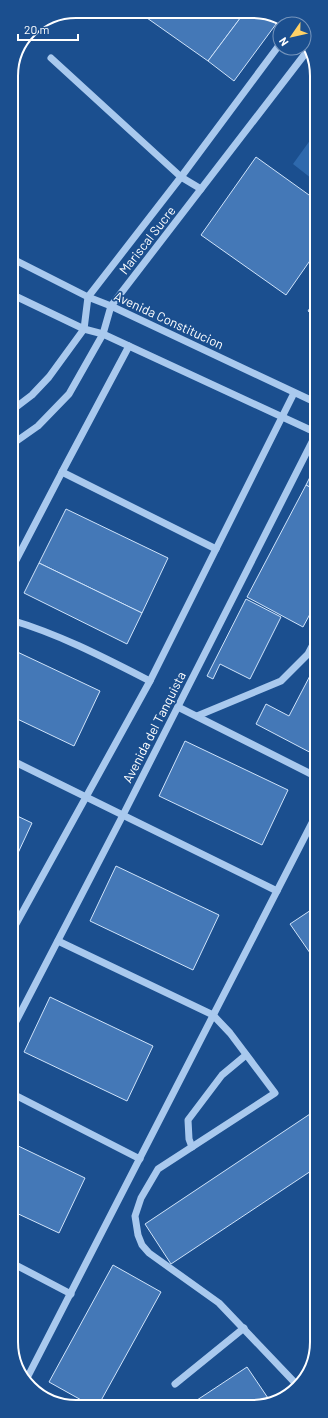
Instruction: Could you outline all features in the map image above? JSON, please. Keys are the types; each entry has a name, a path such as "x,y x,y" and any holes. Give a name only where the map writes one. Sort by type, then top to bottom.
{"lane":[{"name":"Mariscal Sucre","path":"88,297 181,178 272,55"},
{"name":"Mariscal Sucre","path":"18,440 38,426 69,394 103,334 111,306 303,56"},
{"path":"51,58 181,178 201,190"},
{"name":"Avenida Constitucion","path":"18,262 88,297 111,306 310,400"},
{"path":"18,297 84,329 103,334 310,430"},
{"path":"18,406 32,395 49,377 84,329 88,297"},
{"path":"18,557 129,346"},
{"name":"Avenida del Tanquista","path":"18,913 85,798 150,681 294,393"},
{"name":"Avenida del Tanquista","path":"18,1019 310,445"},
{"path":"62,472 216,549"},
{"path":"18,622 31,626 102,657 150,681"},
{"path":"197,716 281,681 310,650"},
{"path":"178,707 310,773"},
{"path":"18,764 85,798 123,815 277,891"},
{"path":"29,1375 310,827"},
{"path":"58,941 213,1015 230,1033 275,1093 158,1169 137,1206 135,1224 142,1245 149,1253 219,1303 294,1382"},
{"path":"192,1147 189,1139 188,1120 222,1075 246,1055"},
{"path":"18,1096 140,1159"},
{"path":"18,1267 71,1294"},
{"path":"175,1384 244,1328"}],"shaded area":[{"path":"310,140 310,177 293,164"}],"building":[{"path":"147,18 240,18 208,61"},
{"path":"240,18 263,19 272,22 272,29 234,81 208,61"},
{"path":"256,157 310,196 310,261 286,295 201,235"},
{"path":"310,477 310,487 306,485"},
{"path":"306,485 310,487 310,614 303,627 247,597"},
{"path":"66,509 168,558 142,613 39,563"},
{"path":"39,563 142,613 127,644 24,593"},
{"path":"246,599 281,617 250,679 220,664 213,679 207,676"},
{"path":"18,652 100,691 74,746 18,719"},
{"path":"310,676 310,752 256,724 266,704 289,716"},
{"path":"185,741 288,790 262,845 159,796"},
{"path":"18,816 32,823 18,853"},
{"path":"116,866 219,915 193,970 90,921"},
{"path":"310,911 310,953 290,924"},
{"path":"50,997 153,1046 127,1101 24,1052"},
{"path":"310,1114 310,1172 171,1264 145,1224"},
{"path":"18,1146 85,1178 59,1233 18,1214"},
{"path":"113,1265 161,1292 101,1400 81,1400 49,1382"},
{"path":"247,1367 268,1398 259,1400 197,1400"}]}
